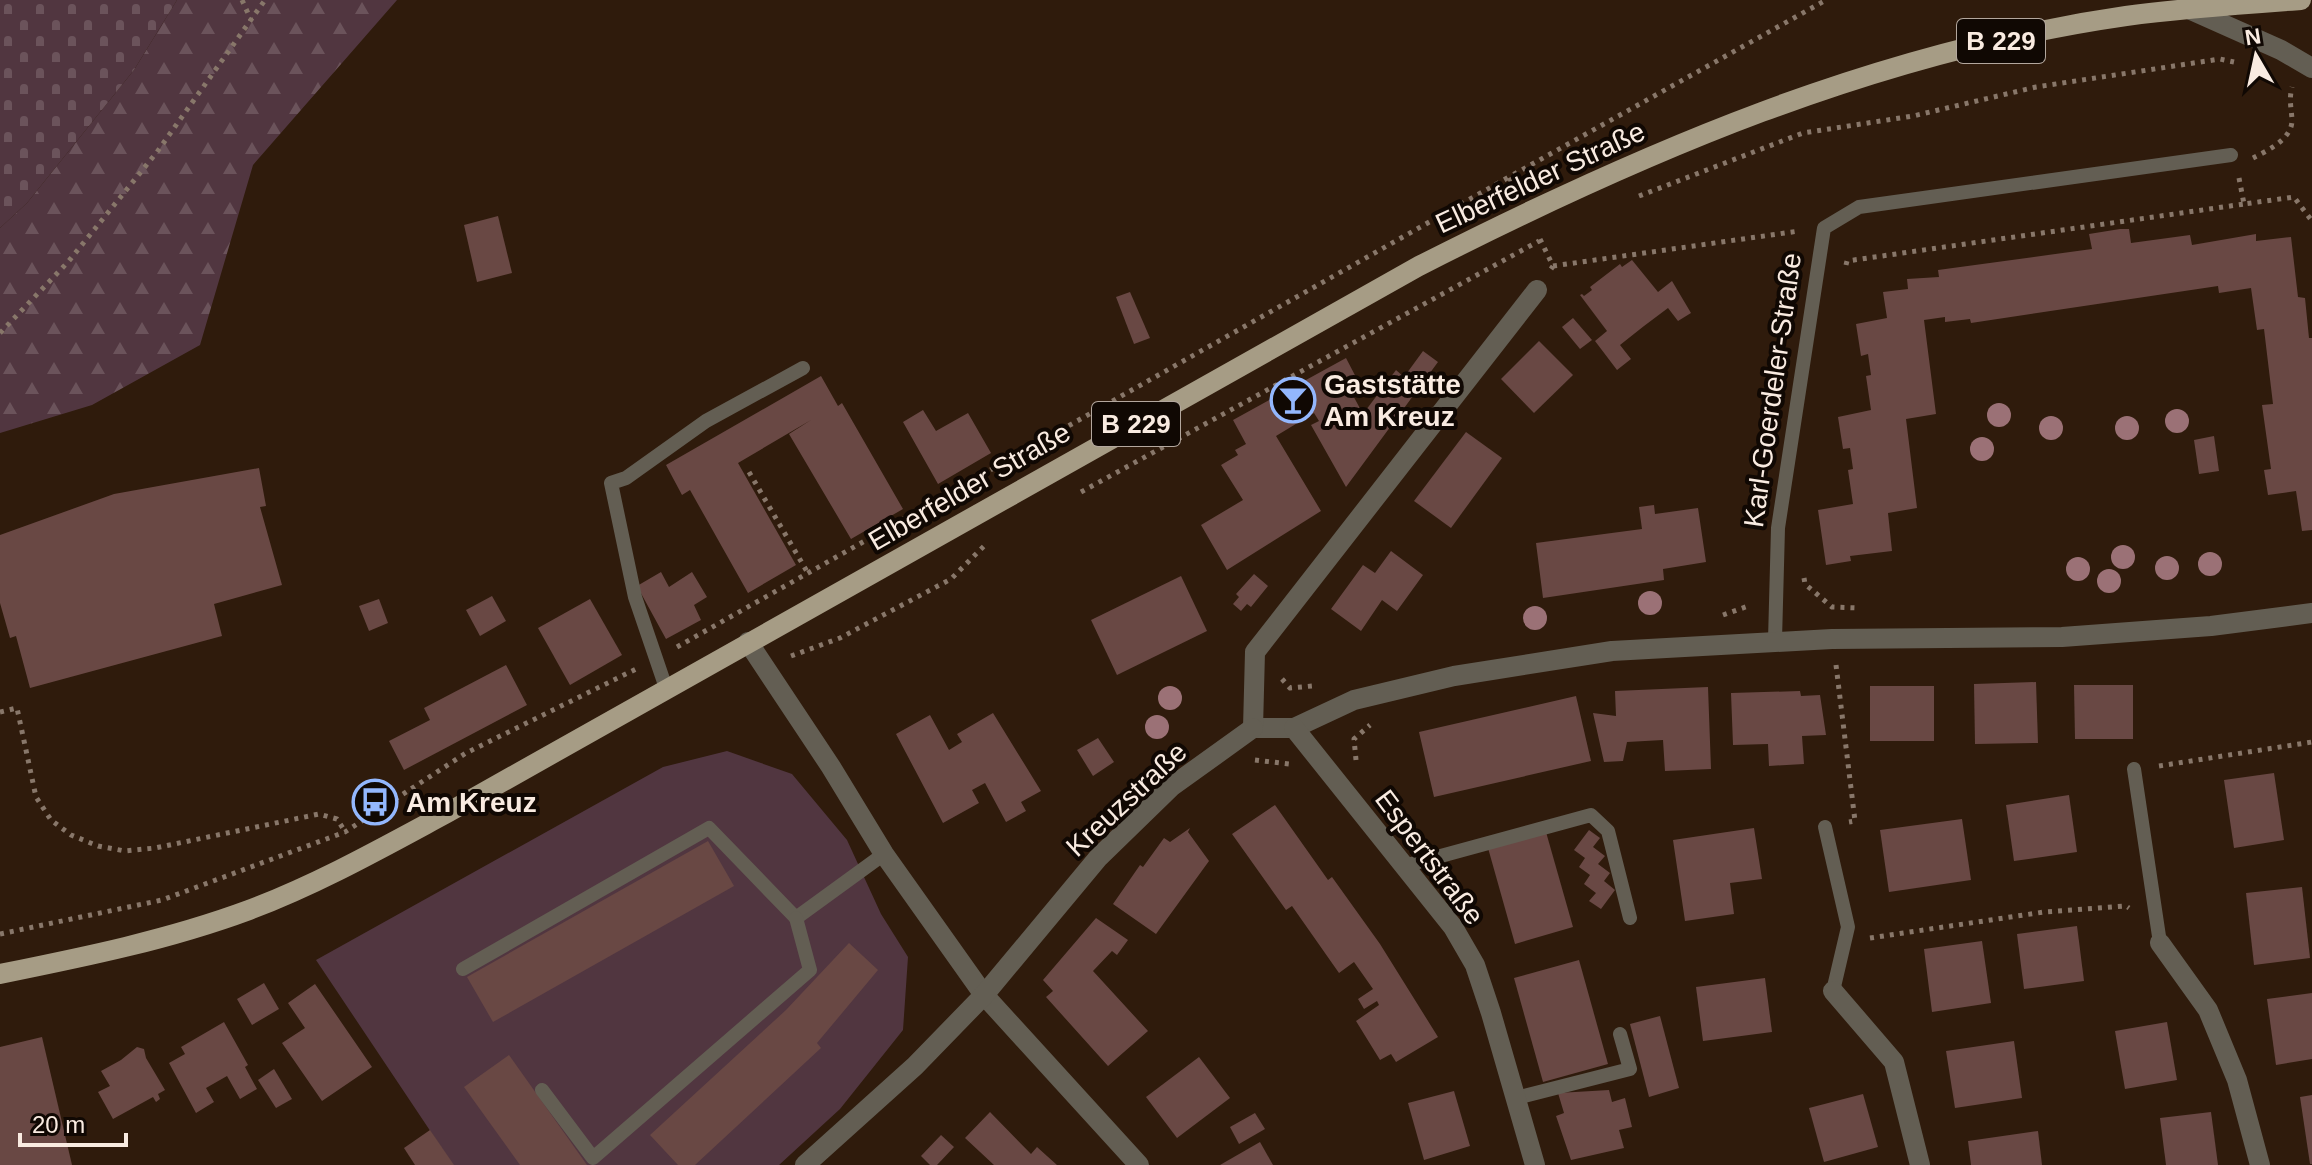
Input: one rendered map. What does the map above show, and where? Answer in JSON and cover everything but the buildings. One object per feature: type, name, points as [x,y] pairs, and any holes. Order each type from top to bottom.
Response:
[{"type":"main road","name":"Elberfelder Straße","points":[[0,974],[122,949],[193,929],[284,896],[363,859],[1392,281],[1527,211],[1693,136],[1860,78],[1949,52],[2126,16],[2301,0]]},
{"type":"street","points":[[2189,9],[2248,34],[2310,66]]},
{"type":"street","points":[[1537,290],[1255,652],[1253,728],[1294,728],[1354,700],[1454,676],[1612,651],[1775,640],[2062,637],[2211,626],[2312,613]]},
{"type":"street","points":[[748,642],[884,854],[984,995],[1139,1165]]},
{"type":"street","name":"Kreuzstraße","points":[[805,1165],[915,1066],[984,995],[1098,858],[1171,787],[1253,728]]},
{"type":"street","name":"Espertstraße","points":[[1294,728],[1453,927],[1475,965],[1535,1165]]},
{"type":"street","points":[[2160,943],[2208,1010],[2237,1080],[2260,1165]]},
{"type":"street","points":[[1833,991],[1894,1062],[1920,1165]]},
{"type":"lane","name":"Karl-Goerdeler-Straße","points":[[1775,640],[1778,528],[1824,228],[1859,207],[2231,155]]},
{"type":"lane","points":[[666,688],[635,597],[611,483],[626,478],[706,421],[803,368]]},
{"type":"lane","points":[[2134,769],[2160,943]]},
{"type":"lane","points":[[1404,866],[1591,815],[1608,831],[1630,918]]},
{"type":"lane","points":[[1825,827],[1848,927],[1833,991]]},
{"type":"lane","points":[[463,969],[709,828],[796,918],[810,970],[593,1158],[542,1090]]},
{"type":"lane","points":[[796,918],[884,854]]},
{"type":"lane","points":[[1516,1098],[1630,1069],[1620,1034]]},
{"type":"path","points":[[242,0],[251,20]]},
{"type":"path","points":[[0,333],[68,262],[157,152],[265,0]]},
{"type":"path","points":[[0,934],[162,900],[345,832],[466,753],[656,659],[1826,0]]},
{"type":"path","points":[[2244,204],[2239,180],[2246,161],[2270,150],[2290,130],[2289,98],[2294,82],[2310,66]]},
{"type":"path","points":[[2231,155],[2246,161]]},
{"type":"path","points":[[1509,177],[1553,266]]},
{"type":"path","points":[[1844,276],[1847,261],[2294,197],[2312,221]]},
{"type":"path","points":[[1537,290],[1553,266],[1824,228]]},
{"type":"path","points":[[749,472],[823,600]]},
{"type":"path","points":[[1802,573],[1805,584],[1832,607],[1873,608]]},
{"type":"path","points":[[1825,827],[1855,821],[1832,639]]},
{"type":"path","points":[[0,712],[17,708],[36,797],[51,820],[71,835],[98,846],[125,851],[155,848],[319,814],[337,819],[363,859]]},
{"type":"path","points":[[1357,770],[1354,739],[1377,719]]},
{"type":"path","points":[[2134,769],[2312,742]]},
{"type":"path","points":[[1253,759],[1290,764]]},
{"type":"path","points":[[1862,949],[1869,939],[1967,922],[2126,906],[2160,943]]},
{"type":"green space","points":[[0,0],[177,0],[134,70],[27,203],[0,228]]},
{"type":"green space","points":[[177,0],[397,0],[253,165],[200,345],[92,405],[0,433],[0,228],[27,203],[134,70]]},
{"type":"green space","points":[[727,751],[792,774],[847,840],[881,914],[908,957],[903,1030],[840,1109],[779,1165],[453,1165],[316,960],[663,767]]},
{"type":"place","name":"Gaststätte Am Kreuz","points":[[1293,400]]},
{"type":"place","name":"Am Kreuz","points":[[375,802]]}]
